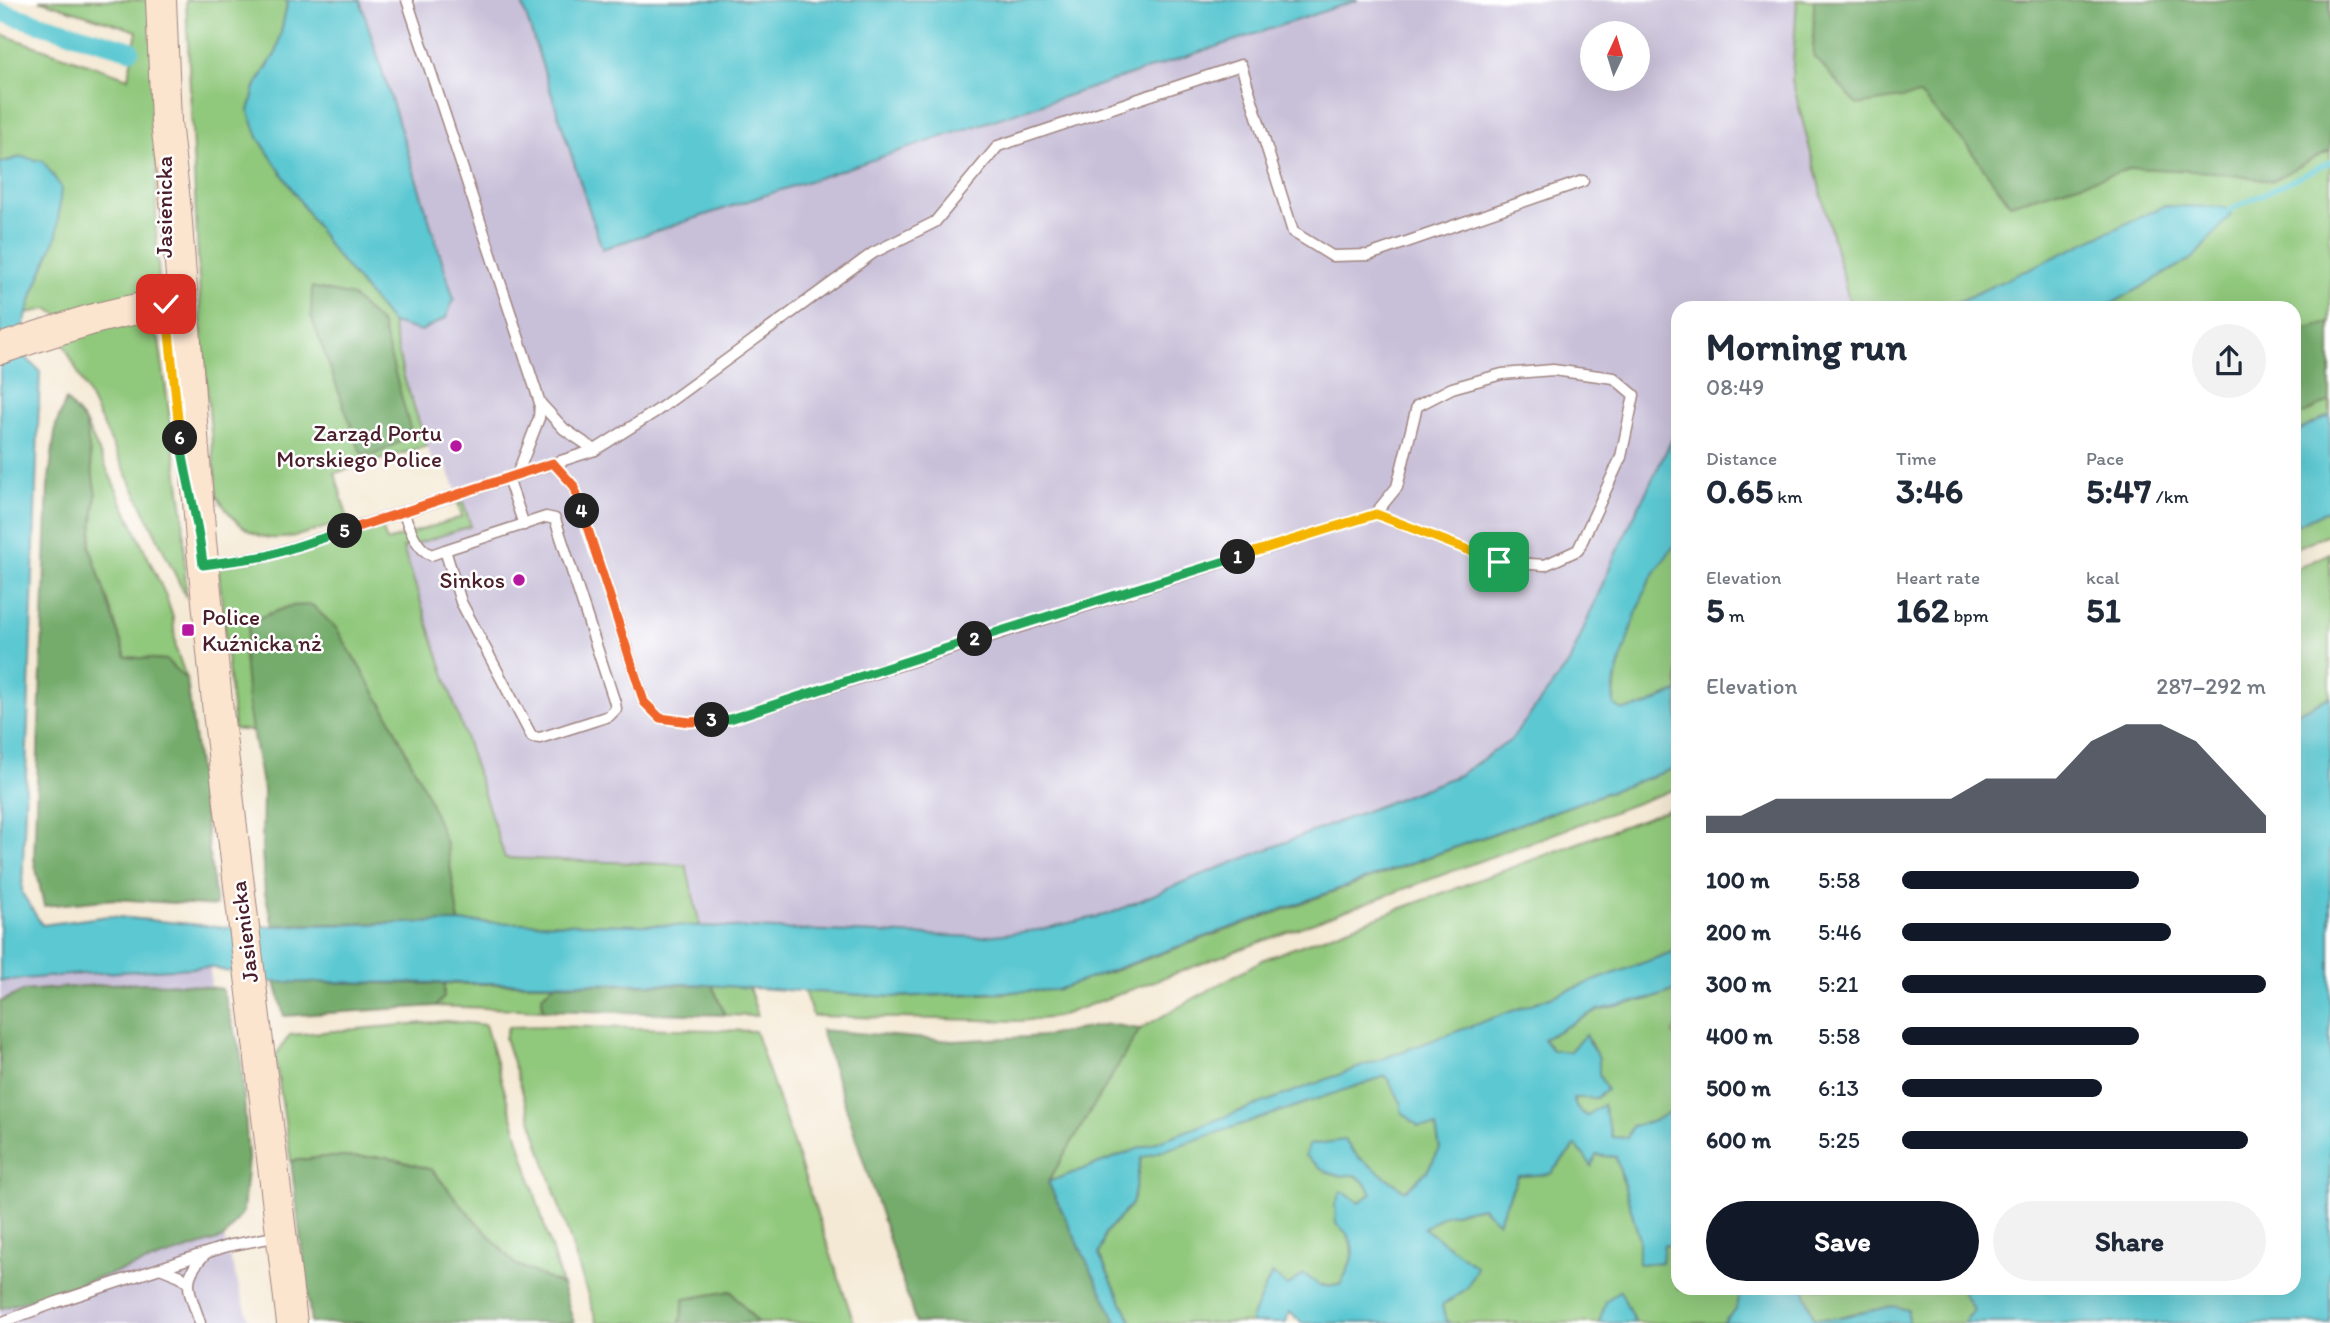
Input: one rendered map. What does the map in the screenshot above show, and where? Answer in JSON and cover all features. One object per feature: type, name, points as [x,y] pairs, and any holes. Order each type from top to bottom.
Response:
[{"type":"main road","name":"Jasienicka","points":[[161,0],[166,122],[162,240],[174,304],[198,503],[242,911],[292,1323]]},
{"type":"main road","name":"Jasienicka","points":[[174,304],[182,455],[202,553]]},
{"type":"main road","points":[[0,349],[116,312],[174,304]]},
{"type":"lane","points":[[407,0],[540,403],[540,418],[512,476],[524,525]]},
{"type":"lane","points":[[202,553],[267,556],[595,450],[658,410],[873,253],[935,222],[998,146],[1241,65],[1293,232],[1332,256],[1369,255],[1583,181]]},
{"type":"lane","points":[[553,463],[574,486],[644,702],[660,718],[690,722],[730,719],[1376,514],[1397,486],[1417,406],[1452,388],[1502,373],[1553,370],[1614,378],[1634,395],[1622,457],[1578,550],[1545,565],[1499,562],[1376,514]]},
{"type":"lane","points":[[540,403],[564,429],[595,450]]},
{"type":"lane","points":[[403,512],[416,542],[424,552],[431,555],[445,550],[524,525],[546,517],[552,518],[556,523],[616,709],[609,716],[540,738],[532,737],[461,602],[445,550]]},
{"type":"lane","points":[[0,1323],[207,1252],[281,1236]]},
{"type":"lane","points":[[200,1323],[188,1282],[189,1275],[207,1252]]},
{"type":"lane","points":[[160,1268],[188,1282]]},
{"type":"shaded area","points":[[360,0],[521,0],[602,249],[1358,0],[1797,0],[1792,80],[1849,301],[1671,301],[1671,344],[1668,345],[1671,359],[1671,441],[1615,555],[1569,663],[1511,740],[1459,775],[1188,880],[1109,914],[1038,930],[978,937],[700,926],[686,865],[505,858],[403,547],[471,526],[444,460],[433,464],[403,374],[392,323],[421,331],[454,299]]},
{"type":"shaded area","points":[[210,967],[224,1238],[250,1323],[0,1323],[0,981]]},
{"type":"green space","points":[[39,0],[150,0],[157,135],[156,230],[159,279],[143,294],[66,319],[48,309],[27,313],[34,291],[21,157],[0,163],[0,34],[128,78],[137,31]]},
{"type":"green space","points":[[186,0],[288,0],[277,51],[255,87],[249,112],[258,137],[332,250],[392,323],[403,374],[427,446],[335,473],[348,520],[291,537],[260,536],[246,529],[231,516],[217,496],[201,325]]},
{"type":"green space","points":[[1797,0],[2330,0],[2330,415],[2301,430],[2301,301],[2116,301],[2194,257],[1965,301],[1849,301],[1792,80]]},
{"type":"green space","points":[[1814,0],[2330,0],[2330,150],[2272,181],[2212,172],[2133,168],[2010,204],[1965,143],[1920,95],[1857,105],[1813,55]]},
{"type":"green space","points":[[312,287],[352,296],[382,325],[412,436],[374,455],[361,453],[311,316]]},
{"type":"green space","points":[[129,319],[145,325],[159,340],[183,511],[186,597],[61,338]]},
{"type":"green space","points":[[2330,323],[2330,401],[2301,416],[2301,330]]},
{"type":"green space","points":[[66,400],[85,422],[96,496],[90,547],[126,657],[166,660],[187,680],[216,906],[115,899],[44,906],[34,859],[48,486],[56,425]]},
{"type":"green space","points":[[85,422],[166,596],[173,618],[176,649],[187,680],[166,660],[126,657],[90,547],[96,496]]},
{"type":"green space","points":[[463,502],[471,526],[403,548],[505,858],[686,865],[700,926],[459,922],[447,846],[359,666],[336,628],[244,656],[252,731],[234,729],[218,563],[267,556],[379,520],[387,541],[462,517],[458,503]]},
{"type":"green space","points":[[2330,509],[2330,533],[2301,546],[2301,523]]},
{"type":"green space","points":[[1671,549],[1671,694],[1646,706],[1623,710],[1614,705],[1615,686],[1625,641],[1643,595]]},
{"type":"green space","points":[[2330,553],[2330,697],[2301,711],[2301,567]]},
{"type":"green space","points":[[312,605],[336,628],[386,711],[426,792],[447,846],[459,922],[273,925],[265,893],[262,852],[263,790],[249,713],[244,656],[250,621],[290,606]]},
{"type":"green space","points":[[1671,770],[1671,791],[1057,1017],[1020,1021],[813,1016],[804,991],[893,997],[1008,993],[1108,973]]},
{"type":"green space","points":[[1671,809],[1671,953],[1048,1182],[1140,1029],[1264,959]]},
{"type":"green space","points":[[275,982],[444,984],[444,997],[436,1006],[284,1016]]},
{"type":"green space","points":[[125,983],[183,984],[222,989],[241,1054],[248,1158],[243,1212],[224,1238],[0,1309],[0,1002],[23,991]]},
{"type":"green space","points":[[444,984],[555,984],[542,996],[543,1010],[436,1006],[444,997]]},
{"type":"green space","points":[[555,984],[712,985],[725,1015],[543,1010],[542,996]]},
{"type":"green space","points":[[712,985],[749,987],[758,1016],[725,1015]]},
{"type":"green space","points":[[1671,992],[1671,1111],[1652,1122],[1632,1126],[1628,1138],[1612,1137],[1603,1105],[1586,1117],[1576,1107],[1573,1097],[1596,1098],[1598,1058],[1586,1035],[1569,1052],[1552,1050],[1543,1039],[1597,1010]]},
{"type":"green space","points":[[447,1021],[485,1025],[562,1285],[515,1264],[432,1170],[386,1157],[323,1157],[291,1161],[275,1056],[290,1035]]},
{"type":"green space","points":[[1108,1024],[1140,1029],[1048,1182],[1117,1323],[916,1323],[821,1030],[953,1041],[1046,1036]]},
{"type":"green space","points":[[508,1027],[755,1031],[854,1323],[758,1323],[730,1291],[685,1299],[680,1323],[597,1323],[505,1038]]},
{"type":"green space","points":[[1387,1075],[1401,1102],[1436,1127],[1440,1149],[1427,1171],[1405,1191],[1358,1157],[1344,1141],[1331,1174],[1356,1176],[1372,1194],[1359,1202],[1347,1231],[1351,1259],[1340,1285],[1287,1286],[1273,1274],[1251,1323],[1132,1323],[1099,1255],[1105,1233],[1132,1204],[1141,1158]]},
{"type":"green space","points":[[1576,1145],[1591,1165],[1595,1155],[1616,1157],[1639,1237],[1639,1263],[1662,1262],[1664,1244],[1671,1246],[1671,1295],[1739,1295],[1736,1309],[1723,1323],[1635,1323],[1620,1291],[1603,1313],[1599,1323],[1446,1321],[1442,1306],[1467,1288],[1423,1229],[1444,1215],[1482,1207],[1498,1222],[1518,1176],[1550,1174]]},
{"type":"green space","points":[[323,1157],[386,1157],[432,1170],[515,1264],[562,1285],[574,1323],[311,1323],[291,1161]]},
{"type":"green space","points":[[731,1291],[758,1323],[680,1323],[684,1299]]},
{"type":"green space","points":[[1806,1295],[1964,1295],[1974,1311],[1963,1323],[1908,1323],[1908,1310],[1814,1319]]},
{"type":"water","points":[[288,0],[360,0],[454,299],[446,318],[421,331],[392,323],[332,250],[258,137],[249,112],[255,87],[277,51]]},
{"type":"water","points":[[521,0],[1358,0],[602,249]]},
{"type":"water","points":[[21,157],[43,161],[61,187],[57,235],[34,291],[23,327],[24,356],[40,371],[22,893],[42,925],[108,916],[221,927],[459,922],[700,926],[978,937],[1038,930],[1109,914],[1188,880],[1459,775],[1511,740],[1569,663],[1615,555],[1671,441],[1671,550],[1649,581],[1613,687],[1614,705],[1623,710],[1646,706],[1671,694],[1671,770],[1057,990],[893,997],[692,984],[270,982],[210,967],[0,981],[0,163]]},
{"type":"water","points":[[2164,206],[2224,207],[2231,215],[2194,257],[2116,301],[1960,301]]},
{"type":"water","points":[[2330,415],[2330,509],[2301,523],[2301,430]]},
{"type":"water","points":[[2330,697],[2330,1323],[1963,1323],[1974,1311],[1964,1295],[2301,1295],[2301,711]]},
{"type":"water","points":[[1671,953],[1671,992],[1597,1010],[1543,1039],[1552,1050],[1569,1052],[1586,1034],[1599,1058],[1599,1075],[1607,1090],[1596,1098],[1573,1098],[1576,1107],[1586,1116],[1603,1105],[1612,1137],[1627,1138],[1632,1126],[1652,1122],[1671,1111],[1671,1246],[1664,1244],[1662,1262],[1639,1264],[1639,1237],[1616,1157],[1596,1155],[1592,1166],[1576,1145],[1550,1174],[1518,1176],[1498,1222],[1482,1207],[1444,1215],[1424,1228],[1477,1267],[1467,1288],[1442,1306],[1446,1321],[1451,1323],[1302,1323],[1289,1312],[1286,1323],[1251,1323],[1272,1273],[1287,1286],[1304,1274],[1320,1286],[1340,1285],[1349,1268],[1352,1245],[1344,1231],[1336,1224],[1335,1206],[1341,1191],[1359,1202],[1372,1194],[1356,1175],[1329,1173],[1305,1156],[1309,1145],[1344,1140],[1358,1157],[1405,1191],[1427,1171],[1440,1149],[1436,1127],[1418,1126],[1401,1111],[1401,1102],[1386,1076],[1141,1158],[1132,1204],[1105,1233],[1099,1255],[1132,1323],[1117,1323],[1048,1182]]},
{"type":"water","points":[[1620,1290],[1635,1323],[1599,1323],[1606,1301]]},
{"type":"water","points":[[1739,1295],[1806,1295],[1814,1319],[1836,1318],[1893,1306],[1908,1310],[1908,1323],[1723,1323],[1736,1309]]},
{"type":"waterway","points":[[0,12],[130,50]]},
{"type":"waterway","points":[[2228,211],[2330,162]]},
{"type":"place","name":"Zarząd Portu Morskiego Police","points":[[456,446]]},
{"type":"place","name":"Sinkos","points":[[519,580]]},
{"type":"place","name":"Police Kuźnicka nż","points":[[188,630]]},
{"type":"route","points":[[166,304],[182,455],[201,541],[203,565],[267,556],[553,463],[574,486],[644,702],[660,718],[690,722],[730,719],[1376,514],[1499,562]]}]
